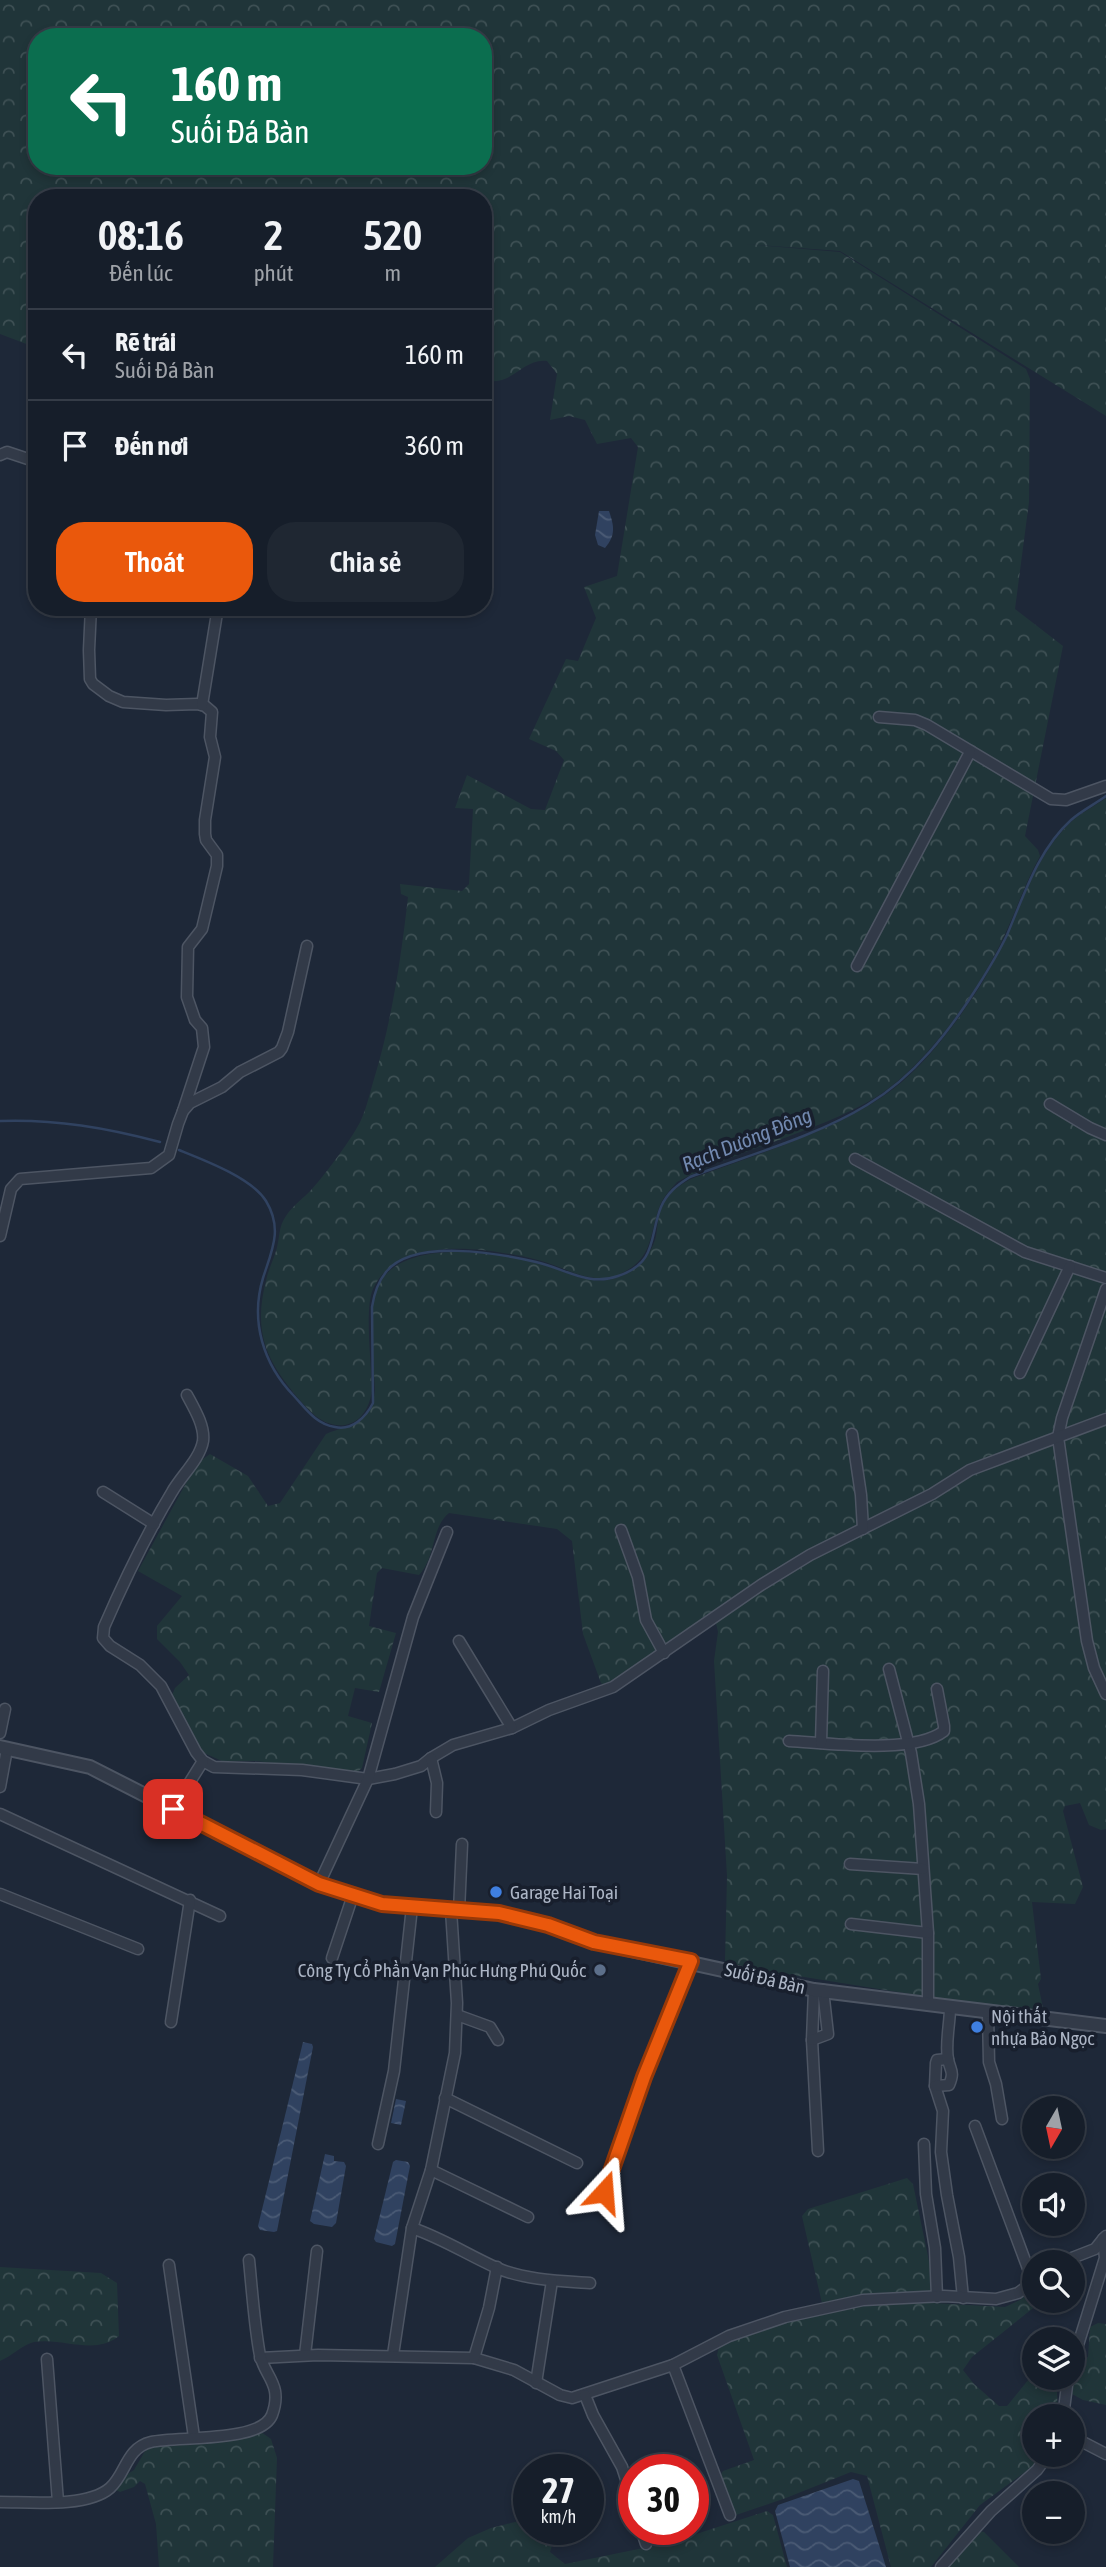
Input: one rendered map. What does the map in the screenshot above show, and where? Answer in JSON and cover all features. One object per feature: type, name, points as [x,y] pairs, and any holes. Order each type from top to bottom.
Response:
[{"type":"street","points":[[0,455],[7,452],[28,459]]},
{"type":"street","points":[[0,1236],[11,1189],[20,1179],[151,1168],[169,1155],[204,1046],[202,1028],[195,1020],[187,997],[188,947],[202,929],[217,866],[217,855],[205,834],[215,757],[211,737],[212,712],[202,705],[123,702],[93,684],[90,669],[91,616]]},
{"type":"street","points":[[202,705],[217,616]]},
{"type":"street","points":[[879,717],[915,720],[927,725],[1051,799],[1066,800],[1106,786]]},
{"type":"street","points":[[857,966],[970,752]]},
{"type":"street","points":[[183,1111],[190,1102],[222,1087],[240,1072],[279,1052],[288,1032],[307,946]]},
{"type":"street","points":[[1050,1104],[1106,1135]]},
{"type":"street","points":[[855,1159],[1025,1252],[1106,1278]]},
{"type":"street","points":[[1020,1373],[1070,1266]]},
{"type":"street","points":[[1106,1289],[1058,1437],[1087,1640],[1094,1668],[1106,1694]]},
{"type":"street","points":[[187,1395],[203,1439],[201,1447],[131,1566],[104,1627],[103,1638],[110,1646],[140,1665],[161,1686],[203,1761],[222,1769],[302,1770],[368,1779],[421,1766],[453,1745],[512,1728],[549,1710],[613,1687],[810,1555],[932,1494],[970,1470],[1106,1419]]},
{"type":"street","points":[[852,1434],[863,1529]]},
{"type":"street","points":[[103,1492],[154,1524]]},
{"type":"street","points":[[621,1531],[638,1577],[646,1620],[664,1653]]},
{"type":"street","points":[[319,1884],[368,1779],[413,1617],[447,1532]]},
{"type":"street","points":[[459,1641],[512,1728]]},
{"type":"street","points":[[889,1669],[908,1743],[919,1804],[928,1933],[928,2005]]},
{"type":"street","points":[[821,1743],[823,1671]]},
{"type":"street","points":[[789,1741],[884,1746],[937,1736],[944,1731],[944,1726],[937,1689]]},
{"type":"street","points":[[0,1733],[5,1709]]},
{"type":"street","points":[[0,1787],[4,1748]]},
{"type":"street","name":"Suối Đá Bàn","points":[[4,1748],[90,1766],[319,1884],[382,1904],[499,1913],[548,1925],[594,1942],[818,1990],[1106,2026]]},
{"type":"street","points":[[431,1758],[437,1783],[436,1812]]},
{"type":"street","points":[[173,1809],[203,1761]]},
{"type":"street","points":[[0,1814],[220,1916]]},
{"type":"street","points":[[393,2355],[412,2228],[430,2170],[456,2053],[455,1911],[462,1844]]},
{"type":"street","points":[[850,1864],[923,1870]]},
{"type":"street","points":[[0,1894],[138,1949]]},
{"type":"street","points":[[332,1958],[354,1895]]},
{"type":"street","points":[[171,2022],[190,1900]]},
{"type":"street","points":[[378,2144],[394,2071],[412,1907]]},
{"type":"street","points":[[851,1924],[928,1933]]},
{"type":"street","points":[[604,2192],[644,2077],[691,1961]]},
{"type":"street","points":[[812,2040],[828,2034],[818,1990]]},
{"type":"street","points":[[818,1990],[812,2040],[818,2151]]},
{"type":"street","points":[[935,2086],[949,2085],[951,2082],[953,2069],[948,2059],[950,2008]]},
{"type":"street","points":[[988,2013],[989,2062],[1002,2119]]},
{"type":"street","points":[[457,2015],[490,2027],[498,2040]]},
{"type":"street","points":[[948,2059],[937,2060],[935,2086],[943,2111],[941,2152],[959,2257],[963,2298]]},
{"type":"street","points":[[445,2098],[576,2163]]},
{"type":"street","points":[[975,2126],[1022,2252]]},
{"type":"street","points":[[925,2144],[926,2194],[935,2248],[937,2297]]},
{"type":"street","points":[[430,2170],[528,2217]]},
{"type":"street","points":[[412,2228],[437,2236],[496,2267],[552,2281],[590,2283]]},
{"type":"street","points":[[1085,2253],[1095,2249],[1105,2238]]},
{"type":"street","points":[[1084,2327],[1105,2258],[1105,2238]]},
{"type":"street","points":[[305,2355],[317,2250]]},
{"type":"street","points":[[0,2502],[75,2501],[107,2491],[115,2483],[131,2454],[147,2443],[239,2434],[256,2430],[269,2420],[275,2384],[260,2358],[249,2260]]},
{"type":"street","points":[[169,2265],[194,2437]]},
{"type":"street","points":[[474,2358],[489,2308],[496,2267]]},
{"type":"street","points":[[536,2383],[552,2281]]},
{"type":"street","points":[[260,2358],[393,2355],[474,2358],[514,2370],[560,2395],[572,2398],[673,2365],[729,2336],[785,2317],[863,2300],[937,2297],[978,2300],[1008,2297],[1022,2290]]},
{"type":"street","points":[[47,2359],[58,2501]]},
{"type":"street","points":[[673,2365],[730,2515]]},
{"type":"street","points":[[585,2395],[618,2460]]},
{"type":"street","points":[[1085,2443],[1106,2454]]},
{"type":"street","points":[[941,2567],[991,2511],[1039,2467]]},
{"type":"green space","points":[[0,0],[1106,0],[1106,416],[840,251],[744,244],[840,252],[1026,369],[1030,379],[1029,502],[1015,609],[1063,646],[1025,836],[1040,856],[994,956],[946,1030],[906,1073],[864,1104],[677,1182],[660,1204],[644,1254],[631,1268],[620,1274],[589,1277],[538,1260],[471,1249],[424,1252],[403,1259],[385,1271],[370,1298],[372,1391],[369,1404],[356,1421],[348,1424],[328,1423],[318,1418],[274,1366],[263,1336],[262,1301],[283,1220],[338,1156],[365,1110],[386,1034],[399,966],[408,897],[401,894],[400,884],[462,891],[469,884],[473,809],[455,808],[467,775],[531,809],[545,810],[564,760],[556,751],[529,739],[566,659],[578,661],[596,618],[584,587],[617,576],[638,447],[631,438],[597,444],[585,420],[569,416],[550,420],[557,374],[547,361],[538,361],[509,377],[492,381],[492,189],[28,189],[28,345],[0,334]]},
{"type":"green space","points":[[1106,798],[1106,1829],[1101,1830],[1089,1825],[1080,1803],[1065,1806],[1063,1811],[1083,1887],[1075,1904],[1032,1902],[1041,1979],[1038,1984],[1043,2008],[1035,2014],[741,1967],[725,1961],[727,1876],[714,1661],[718,1632],[714,1614],[606,1686],[601,1683],[583,1634],[572,1541],[557,1529],[449,1513],[439,1526],[428,1560],[419,1575],[382,1568],[377,1573],[369,1626],[396,1633],[379,1692],[355,1688],[348,1716],[372,1723],[362,1768],[356,1773],[256,1761],[222,1761],[204,1753],[191,1735],[172,1695],[175,1688],[189,1675],[157,1639],[157,1626],[182,1596],[138,1571],[197,1463],[210,1454],[248,1476],[268,1506],[280,1503],[326,1434],[358,1422],[369,1411],[375,1391],[372,1329],[375,1295],[384,1276],[400,1263],[445,1252],[470,1252],[518,1259],[588,1279],[608,1280],[619,1277],[637,1267],[650,1252],[663,1204],[682,1185],[691,1179],[829,1126],[880,1099],[924,1061],[971,1001],[991,968],[1031,879],[1056,839],[1071,822]]},
{"type":"green space","points":[[907,2178],[913,2184],[930,2266],[933,2303],[1005,2307],[1022,2298],[1022,2313],[1027,2313],[972,2357],[963,2370],[974,2384],[999,2406],[1007,2406],[1022,2388],[1022,2390],[1057,2391],[1058,2404],[1022,2404],[1022,2467],[1032,2467],[980,2505],[931,2567],[891,2567],[867,2476],[851,2472],[736,2515],[731,2508],[721,2474],[754,2460],[717,2355],[719,2347],[776,2323],[824,2312],[802,2216],[808,2209]]},
{"type":"green space","points":[[0,2267],[101,2273],[117,2283],[119,2336],[99,2345],[34,2342],[0,2361]]},
{"type":"green space","points":[[1098,2323],[1106,2324],[1106,2405],[1083,2400],[1072,2394],[1073,2390],[1085,2390],[1085,2358],[1088,2357],[1090,2327]]},
{"type":"green space","points":[[261,2432],[271,2439],[277,2458],[273,2567],[159,2567],[156,2524],[145,2484],[140,2481],[134,2487],[120,2492],[116,2490],[118,2480],[134,2470],[148,2446],[240,2437]]},
{"type":"green space","points":[[767,2511],[773,2515],[787,2567],[435,2567],[468,2538],[513,2522],[513,2545],[552,2545],[550,2552],[565,2564],[658,2545],[709,2545],[709,2530]]},
{"type":"green space","points":[[977,2531],[984,2532],[1019,2567],[946,2567]]},
{"type":"water","points":[[599,511],[609,511],[613,526],[611,539],[605,548],[598,545],[595,535]]},
{"type":"water","points":[[303,2042],[312,2044],[313,2047],[277,2231],[260,2230],[258,2226]]},
{"type":"water","points":[[396,2099],[406,2101],[401,2125],[391,2123]]},
{"type":"water","points":[[325,2154],[334,2156],[334,2161],[344,2162],[346,2166],[336,2223],[332,2227],[310,2221]]},
{"type":"water","points":[[393,2162],[408,2162],[410,2166],[395,2244],[392,2246],[374,2239]]},
{"type":"water","points":[[853,2479],[859,2481],[886,2567],[790,2567],[775,2511],[778,2505]]},
{"type":"waterway","name":"Rạch Dương Đông","points":[[179,1150],[239,1177],[266,1201],[275,1230],[259,1294],[259,1326],[267,1356],[283,1384],[307,1411],[328,1425],[341,1428],[353,1425],[373,1403],[372,1307],[375,1293],[383,1276],[399,1261],[415,1255],[457,1251],[520,1258],[586,1278],[607,1279],[631,1270],[646,1256],[663,1202],[681,1183],[690,1177],[804,1136],[847,1116],[884,1094],[915,1067],[955,1020],[986,974],[1049,845],[1071,820],[1106,796]]},
{"type":"waterway","name":"Rạch Dương Đông","points":[[0,1121],[41,1121],[81,1126],[160,1142]]},
{"type":"place","name":"Garage Hai Toại","points":[[496,1892]]},
{"type":"place","name":"Công Ty Cổ Phần Vạn Phúc Hưng Phú Quốc","points":[[600,1970]]},
{"type":"place","name":"Nội thất nhựa Bảo Ngọc","points":[[977,2027]]},
{"type":"route","points":[[173,1809],[319,1884],[382,1904],[499,1913],[548,1925],[594,1942],[691,1961],[644,2077],[604,2192]]}]
